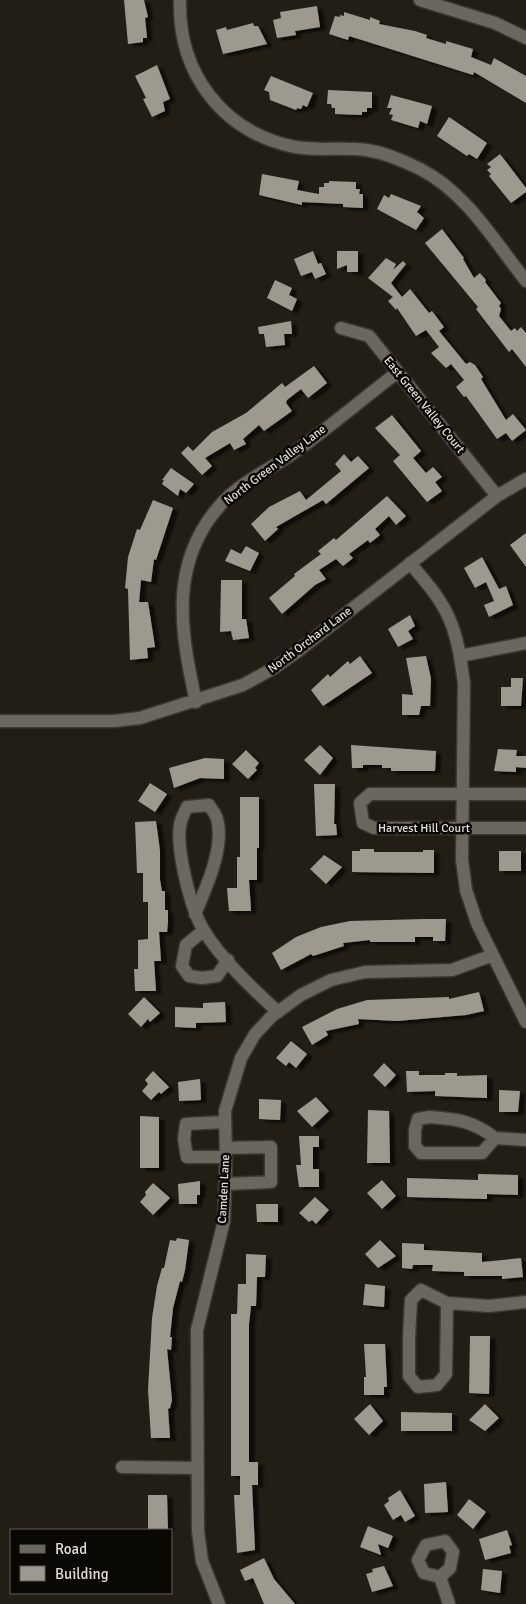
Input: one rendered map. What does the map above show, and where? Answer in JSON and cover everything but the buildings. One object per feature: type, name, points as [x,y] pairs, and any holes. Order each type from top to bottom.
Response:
[{"type":"street","points":[[180,0],[179,23],[189,63],[202,86],[224,111],[257,134],[274,142],[297,147],[367,150],[422,170],[463,201],[526,281]]},
{"type":"street","points":[[420,0],[495,23],[526,38]]},
{"type":"street","name":"East Green Valley Court","points":[[341,328],[369,336],[497,496]]},
{"type":"street","name":"North Green Valley Lane","points":[[196,702],[186,641],[182,592],[194,544],[205,525],[225,500],[291,455],[398,372]]},
{"type":"street","name":"North Orchard Lane","points":[[0,721],[114,722],[140,718],[196,702],[243,685],[274,668],[497,496],[526,479]]},
{"type":"street","points":[[410,563],[436,595],[450,618],[460,656],[464,683],[462,860],[466,890],[477,923],[525,1016]]},
{"type":"street","points":[[460,656],[526,643]]},
{"type":"street","name":"Harvest Hill Court","points":[[526,794],[370,794],[360,802],[363,823],[374,828],[526,828]]},
{"type":"street","points":[[195,914],[212,874],[218,844],[218,818],[209,805],[187,807],[180,823],[182,868],[195,914],[203,930],[246,982],[278,1012]]},
{"type":"street","points":[[203,930],[186,945],[182,966],[189,976],[202,978],[217,976],[228,960]]},
{"type":"street","name":"Camden Lane","points":[[219,1604],[202,1561],[198,1531],[197,1330],[224,1221],[225,1122],[230,1090],[241,1058],[255,1034],[278,1012],[302,995],[330,980],[347,975],[452,970],[493,955]]},
{"type":"street","points":[[495,1138],[482,1153],[421,1153],[415,1146],[415,1125],[418,1119],[430,1117],[455,1118],[479,1126],[495,1138],[526,1140]]},
{"type":"street","points":[[225,1122],[186,1124],[184,1139],[187,1157],[271,1147],[271,1182],[225,1184]]},
{"type":"street","points":[[446,1303],[448,1347],[446,1374],[438,1385],[418,1387],[409,1376],[412,1300],[421,1290],[446,1303],[489,1306],[526,1302]]},
{"type":"street","points":[[122,1467],[198,1468]]},
{"type":"street","points":[[440,1577],[449,1604]]}]
